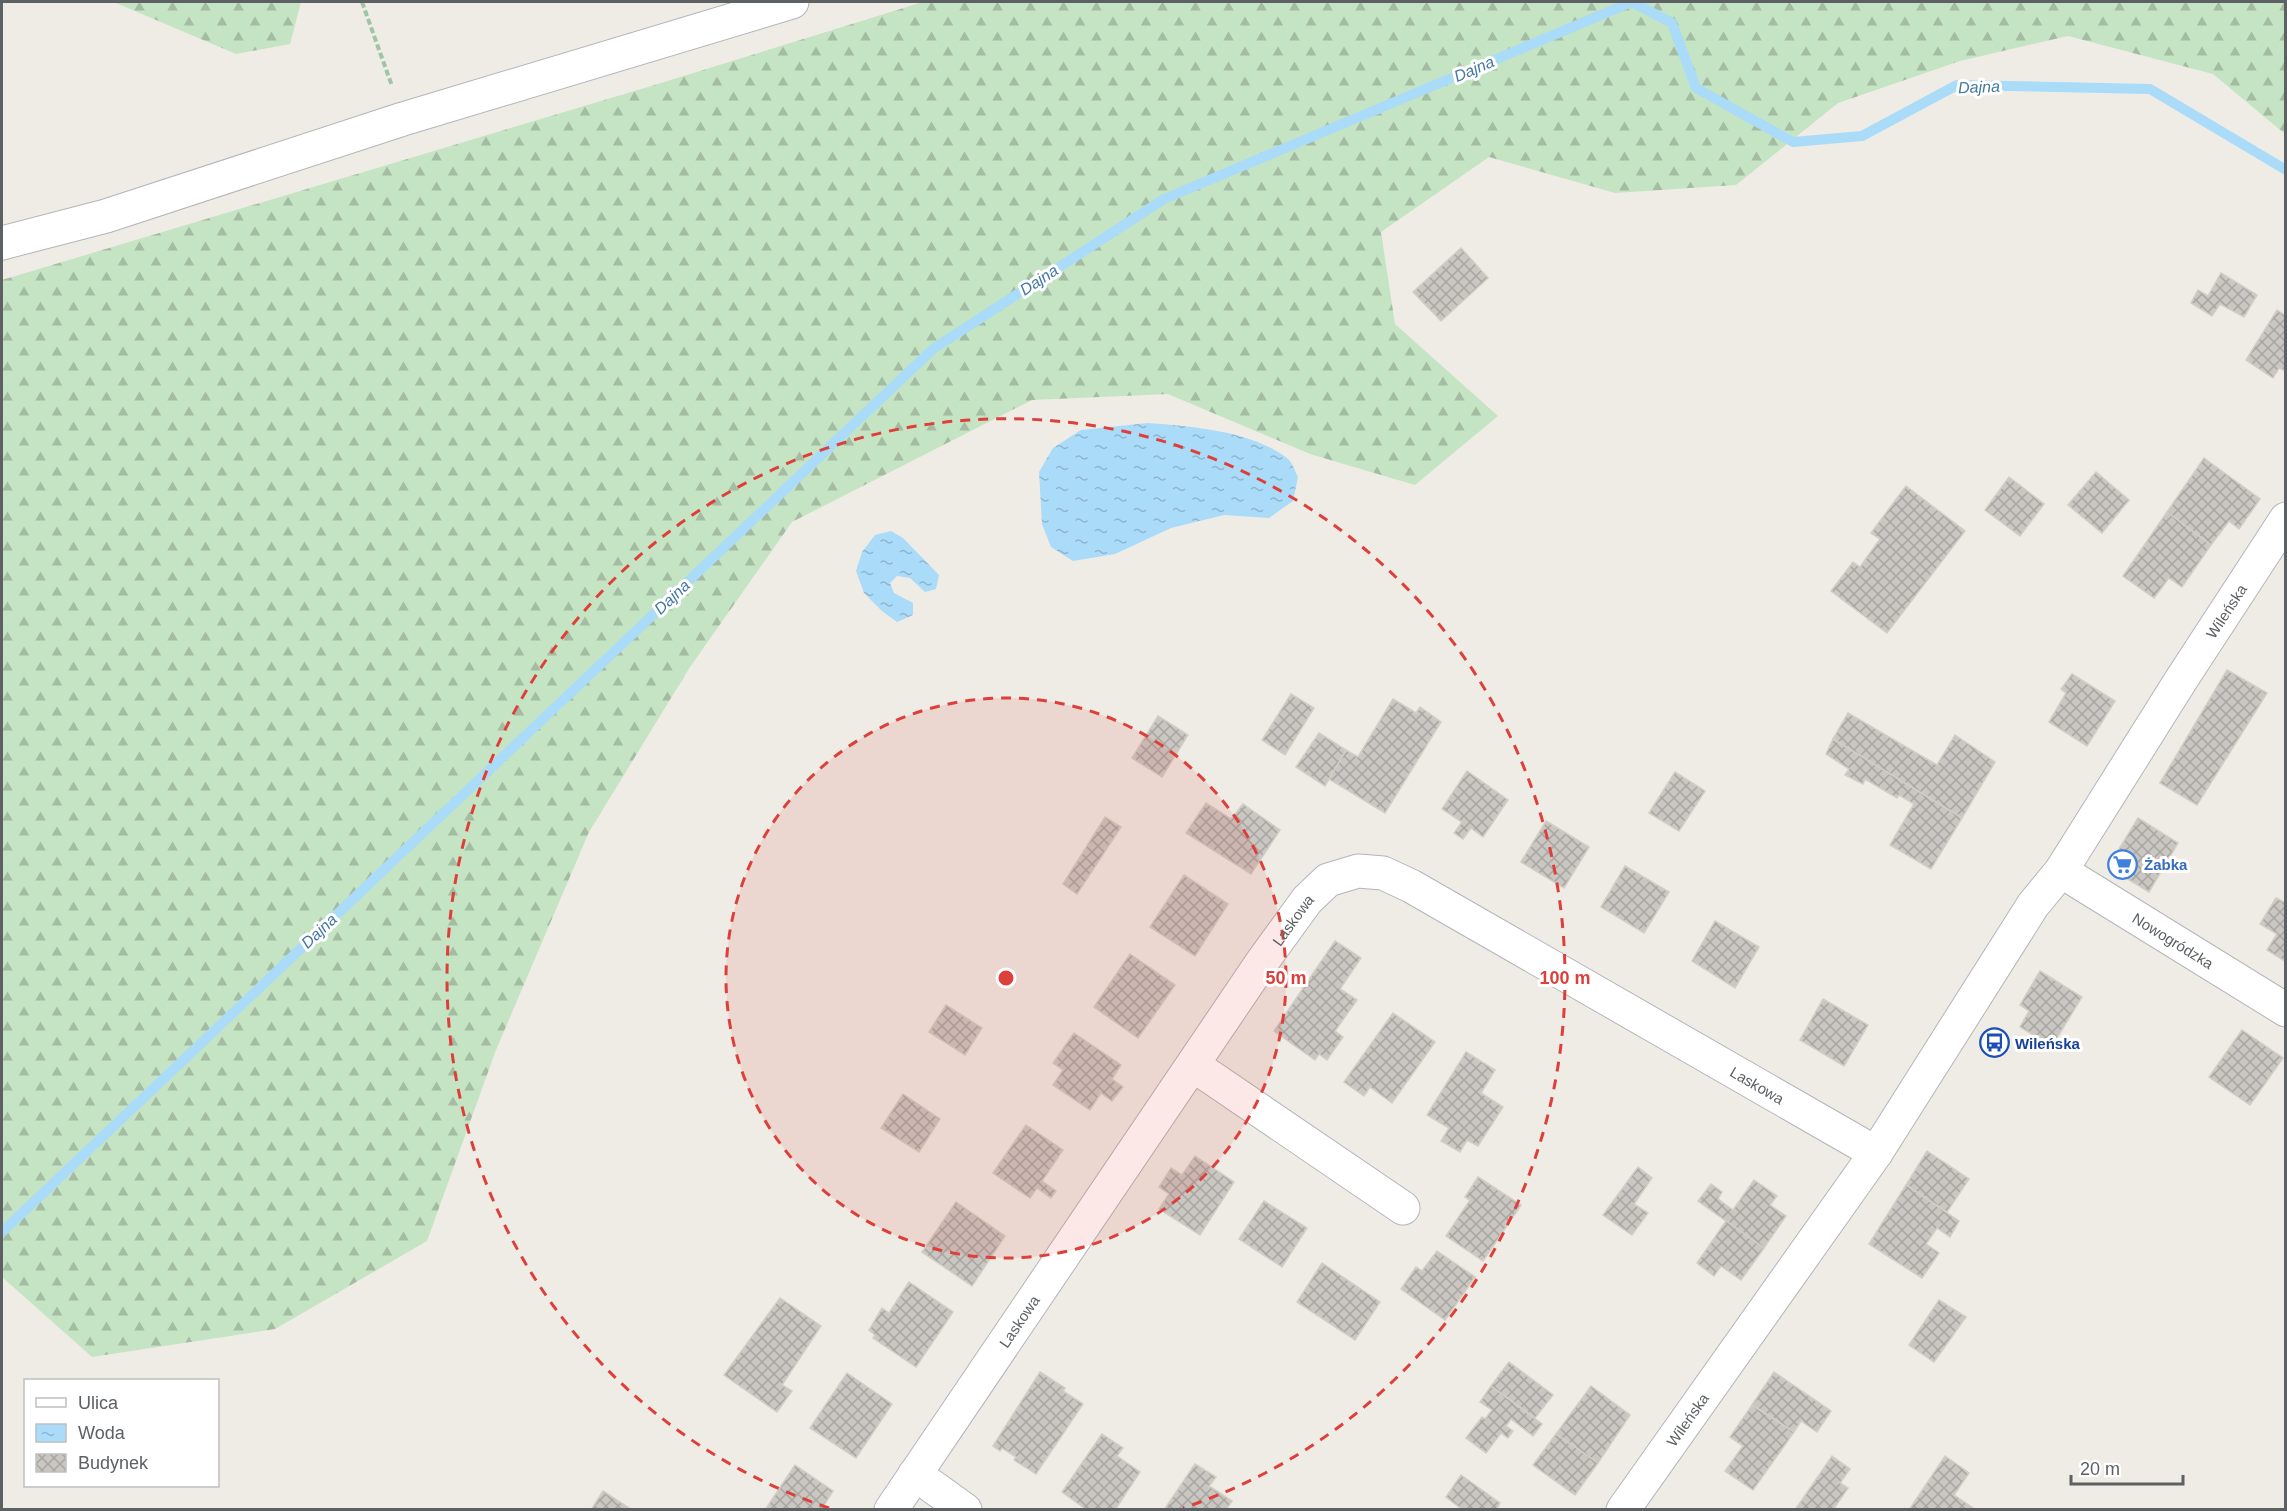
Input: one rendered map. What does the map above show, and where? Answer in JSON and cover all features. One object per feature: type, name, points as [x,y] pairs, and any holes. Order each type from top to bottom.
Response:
[{"type":"street","points":[[2,243],[106,216],[404,119],[792,2]]},
{"type":"street","name":"Wileńska","points":[[1623,1509],[1876,1153],[2033,905],[2061,871],[2286,519]]},
{"type":"street","name":"Nowogródzka","points":[[2061,871],[2286,1010]]},
{"type":"street","name":"Laskowa","points":[[891,1509],[1262,962],[1307,900],[1328,880],[1358,872],[1383,873],[1411,886],[1876,1153]]},
{"type":"street","points":[[1193,1065],[1403,1208]]},
{"type":"street","points":[[915,1474],[964,1509]]},
{"type":"path","points":[[362,2],[404,119]]},
{"type":"green space","points":[[117,2],[301,2],[290,44],[236,54]]},
{"type":"green space","points":[[923,2],[2285,2],[2285,134],[2213,74],[2068,36],[1960,61],[1838,103],[1736,185],[1615,193],[1489,157],[1381,232],[1395,324],[1498,416],[1415,485],[1310,454],[1168,394],[1032,400],[792,522],[690,667],[589,832],[496,1050],[427,1241],[275,1329],[92,1357],[2,1277],[2,280],[648,87]]},
{"type":"water","points":[[1148,423],[1220,432],[1239,436],[1273,449],[1289,460],[1298,477],[1293,501],[1269,518],[1224,515],[1171,528],[1115,554],[1073,561],[1051,547],[1042,524],[1039,472],[1053,448],[1081,430]]},
{"type":"water","points":[[891,531],[903,538],[939,575],[936,589],[925,592],[910,578],[897,576],[890,583],[894,593],[913,603],[913,615],[897,622],[864,593],[856,571],[862,552],[875,535]]},
{"type":"building","points":[[1461,248],[1488,278],[1441,321],[1413,292]]},
{"type":"building","points":[[2221,273],[2257,295],[2244,317],[2220,304],[2212,316],[2191,303],[2198,290],[2208,296]]},
{"type":"building","points":[[2277,310],[2286,316],[2286,371],[2279,368],[2273,378],[2246,360]]},
{"type":"building","points":[[2204,458],[2260,499],[2239,529],[2229,521],[2211,545],[2167,512]]},
{"type":"building","points":[[2096,472],[2129,500],[2102,533],[2068,505]]},
{"type":"building","points":[[2009,477],[2044,504],[2020,536],[1985,510]]},
{"type":"building","points":[[1906,486],[1965,531],[1887,633],[1831,591],[1853,562],[1860,567],[1880,539],[1871,533]]},
{"type":"building","points":[[2167,512],[2211,545],[2182,587],[2169,578],[2154,598],[2123,576]]},
{"type":"building","points":[[2227,670],[2267,693],[2197,805],[2160,783]]},
{"type":"building","points":[[2072,674],[2115,701],[2087,746],[2049,722],[2066,693],[2061,689]]},
{"type":"building","points":[[1291,694],[1314,708],[1285,755],[1262,740]]},
{"type":"building","points":[[1393,699],[1416,713],[1420,707],[1441,722],[1385,813],[1329,779],[1346,750],[1358,757]]},
{"type":"building","points":[[1848,713],[1937,765],[1955,735],[1995,762],[1962,818],[1833,739]]},
{"type":"building","points":[[1158,716],[1188,735],[1162,777],[1132,758]]},
{"type":"building","points":[[1319,733],[1346,750],[1325,786],[1296,767]]},
{"type":"building","points":[[1833,739],[1962,818],[1931,869],[1890,845],[1914,804],[1899,795],[1897,798],[1865,779],[1863,784],[1845,775],[1849,769],[1826,754]]},
{"type":"building","points":[[1467,771],[1508,800],[1483,837],[1471,828],[1463,839],[1454,833],[1462,822],[1442,809]]},
{"type":"building","points":[[1675,772],[1705,791],[1679,831],[1649,813]]},
{"type":"building","points":[[1206,803],[1231,819],[1243,804],[1280,830],[1251,874],[1186,833]]},
{"type":"building","points":[[1105,817],[1121,827],[1077,894],[1063,884]]},
{"type":"building","points":[[2138,818],[2178,843],[2149,892],[2108,867]]},
{"type":"building","points":[[1546,821],[1589,847],[1564,888],[1521,862]]},
{"type":"building","points":[[1625,866],[1669,892],[1644,933],[1601,907]]},
{"type":"building","points":[[1184,875],[1228,904],[1195,956],[1150,927]]},
{"type":"building","points":[[2276,898],[2286,903],[2286,962],[2267,950],[2277,934],[2260,924]]},
{"type":"building","points":[[1715,921],[1759,947],[1735,988],[1692,961]]},
{"type":"building","points":[[1335,941],[1361,958],[1340,989],[1357,1000],[1335,1031],[1343,1037],[1327,1060],[1319,1054],[1315,1060],[1274,1031]]},
{"type":"building","points":[[1130,954],[1175,985],[1138,1038],[1094,1007]]},
{"type":"building","points":[[2040,971],[2082,997],[2052,1046],[2020,1027],[2029,1011],[2020,1005]]},
{"type":"building","points":[[1823,999],[1868,1025],[1844,1066],[1800,1040]]},
{"type":"building","points":[[946,1005],[982,1028],[965,1055],[929,1032]]},
{"type":"building","points":[[1393,1013],[1435,1042],[1392,1103],[1370,1087],[1364,1096],[1344,1082]]},
{"type":"building","points":[[2242,1030],[2283,1058],[2250,1105],[2209,1077]]},
{"type":"building","points":[[1074,1033],[1121,1065],[1112,1079],[1123,1087],[1112,1101],[1101,1093],[1090,1110],[1053,1085],[1063,1070],[1053,1063]]},
{"type":"building","points":[[1466,1052],[1495,1070],[1481,1093],[1503,1107],[1478,1146],[1467,1140],[1460,1152],[1441,1141],[1449,1128],[1427,1115]]},
{"type":"building","points":[[903,1094],[940,1119],[919,1152],[881,1128]]},
{"type":"building","points":[[1026,1125],[1063,1150],[1042,1181],[1056,1191],[1051,1198],[1037,1188],[1030,1198],[993,1173]]},
{"type":"building","points":[[1927,1151],[1969,1179],[1947,1212],[1906,1185]]},
{"type":"building","points":[[1195,1156],[1234,1182],[1200,1235],[1159,1209],[1169,1194],[1159,1187],[1171,1168],[1182,1175]]},
{"type":"building","points":[[1638,1167],[1652,1178],[1634,1204],[1648,1213],[1632,1235],[1603,1215]]},
{"type":"building","points":[[1478,1177],[1521,1205],[1483,1261],[1446,1236],[1470,1200],[1465,1197]]},
{"type":"building","points":[[1754,1180],[1777,1196],[1770,1205],[1786,1216],[1764,1248],[1698,1201],[1711,1184],[1722,1192],[1718,1199],[1733,1210]]},
{"type":"building","points":[[1906,1185],[1959,1221],[1950,1237],[1937,1228],[1926,1244],[1939,1253],[1922,1278],[1869,1244]]},
{"type":"building","points":[[1264,1201],[1307,1228],[1282,1267],[1239,1239]]},
{"type":"building","points":[[956,1202],[1005,1236],[972,1286],[922,1252]]},
{"type":"building","points":[[1726,1221],[1764,1248],[1741,1280],[1721,1266],[1714,1276],[1697,1263]]},
{"type":"building","points":[[1437,1251],[1475,1277],[1445,1320],[1401,1289],[1416,1267],[1422,1271]]},
{"type":"building","points":[[1322,1263],[1380,1302],[1355,1340],[1297,1302]]},
{"type":"building","points":[[909,1282],[953,1312],[916,1367],[873,1338],[875,1335],[869,1330],[882,1308],[889,1313]]},
{"type":"building","points":[[780,1298],[821,1326],[782,1385],[792,1391],[777,1412],[724,1375]]},
{"type":"building","points":[[1939,1300],[1966,1317],[1934,1362],[1909,1345]]},
{"type":"building","points":[[1509,1362],[1553,1395],[1535,1418],[1491,1386]]},
{"type":"building","points":[[1040,1372],[1065,1388],[1063,1391],[1083,1404],[1036,1474],[1014,1460],[1016,1457],[1002,1448],[1000,1451],[993,1446]]},
{"type":"building","points":[[1774,1372],[1831,1411],[1817,1432],[1801,1421],[1794,1432],[1752,1405]]},
{"type":"building","points":[[847,1373],[892,1404],[856,1458],[810,1428]]},
{"type":"building","points":[[1491,1386],[1542,1424],[1533,1436],[1511,1419],[1506,1426],[1513,1431],[1508,1438],[1501,1433],[1486,1453],[1466,1438],[1482,1417],[1485,1419],[1492,1410],[1480,1402]]},
{"type":"building","points":[[1591,1386],[1630,1415],[1598,1463],[1556,1434]]},
{"type":"building","points":[[1752,1405],[1794,1432],[1753,1490],[1725,1471],[1743,1446],[1730,1437]]},
{"type":"building","points":[[1102,1434],[1123,1448],[1117,1456],[1140,1472],[1115,1510],[1087,1510],[1062,1492]]},
{"type":"building","points":[[1556,1434],[1598,1463],[1575,1495],[1533,1465]]},
{"type":"building","points":[[1832,1456],[1850,1469],[1840,1483],[1848,1488],[1833,1510],[1795,1510]]},
{"type":"building","points":[[1945,1456],[1969,1473],[1954,1495],[1976,1510],[1909,1510]]},
{"type":"building","points":[[1195,1464],[1216,1477],[1209,1486],[1232,1501],[1226,1510],[1164,1510]]},
{"type":"building","points":[[795,1465],[833,1491],[821,1510],[765,1510]]},
{"type":"building","points":[[1461,1475],[1500,1503],[1497,1508],[1499,1510],[1463,1510],[1446,1497]]},
{"type":"building","points":[[603,1491],[632,1510],[591,1510]]},
{"type":"waterway","name":"Dajna","points":[[2,1232],[933,349],[1164,199],[1632,2],[1672,23],[1696,88],[1793,142],[1862,136],[1957,85],[2150,89],[2286,170]]},
{"type":"place","name":"Żabka","points":[[2123,864]]},
{"type":"place","name":"Wileńska","points":[[1994,1043]]}]
